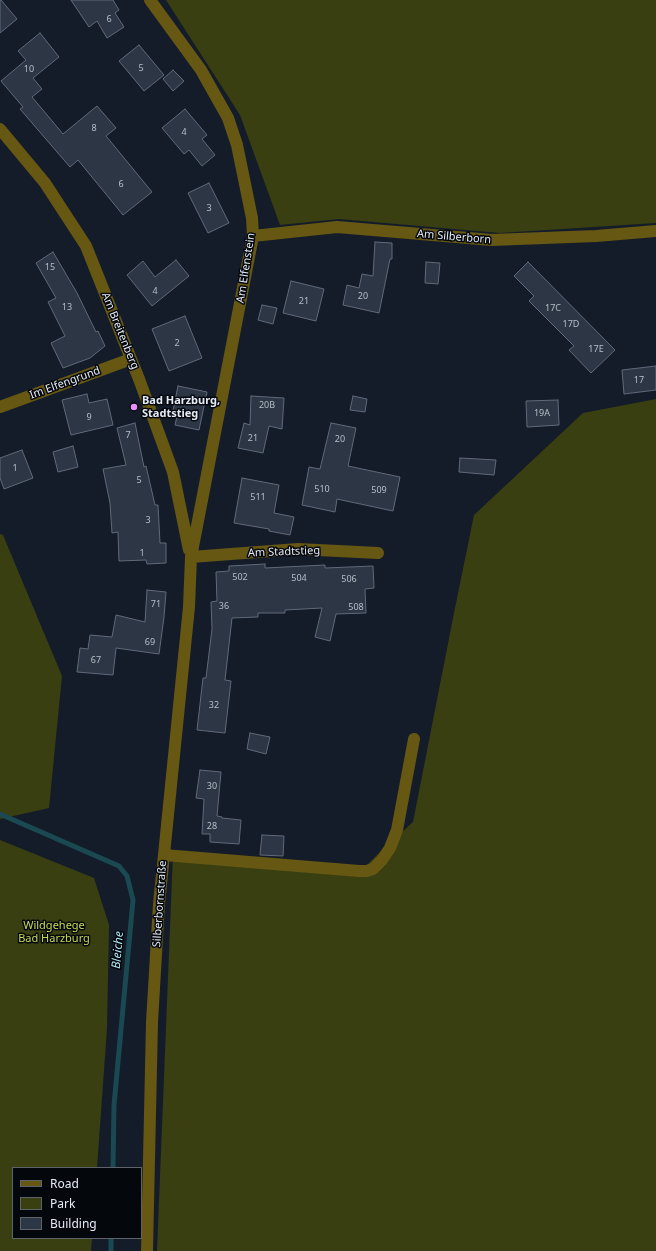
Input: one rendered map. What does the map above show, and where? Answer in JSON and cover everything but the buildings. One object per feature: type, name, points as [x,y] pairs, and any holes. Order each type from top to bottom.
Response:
[{"type":"street","name":"Am Elfenstein","points":[[150,0],[201,70],[228,118],[239,153],[252,218],[253,236],[191,557]]},
{"type":"street","name":"Am Breitenberg","points":[[0,129],[45,183],[86,246],[139,379],[172,472],[186,529],[191,557]]},
{"type":"street","name":"Am Silberborn","points":[[253,236],[337,227],[492,240],[596,236],[656,231]]},
{"type":"street","name":"Im Elfengrund","points":[[0,407],[131,359]]},
{"type":"street","name":"Am Stadtstieg","points":[[191,557],[298,549],[378,553]]},
{"type":"street","name":"Silberbornstraße","points":[[146,1251],[152,1022],[159,904],[189,607],[191,557]]},
{"type":"street","points":[[164,855],[367,872],[373,869],[382,860],[390,848],[397,830],[414,739]]},
{"type":"green space","points":[[166,0],[656,0],[656,223],[500,233],[339,219],[280,225],[240,115]]},
{"type":"green space","points":[[656,399],[656,1251],[157,1251],[173,853],[364,868],[413,822],[474,515],[583,413]]},
{"type":"green space","points":[[0,534],[3,535],[62,676],[49,808],[0,819]]},
{"type":"green space","name":"Wildgehege Bad Harzburg","points":[[0,840],[94,878],[109,925],[107,1028],[97,1167],[12,1167],[12,1239],[92,1239],[91,1251],[0,1251]]},
{"type":"waterway","name":"Bleiche","points":[[0,814],[119,866],[127,876],[133,900],[114,1105],[113,1167]]},
{"type":"waterway","name":"Bleiche","points":[[111,1239],[111,1251]]},
{"type":"place","name":"Bad Harzburg, Stadtstieg","points":[[134,407]]}]
